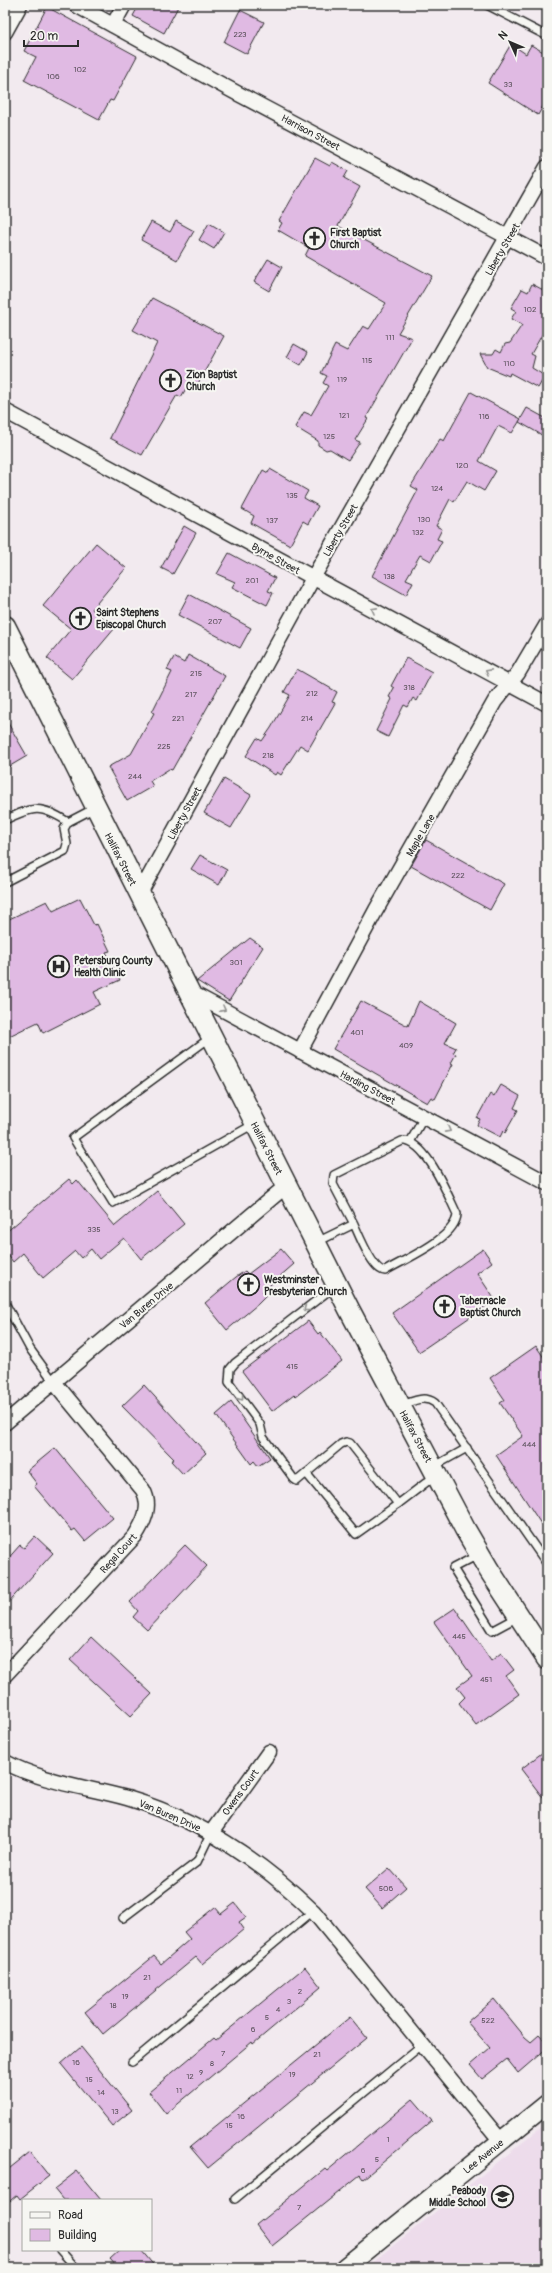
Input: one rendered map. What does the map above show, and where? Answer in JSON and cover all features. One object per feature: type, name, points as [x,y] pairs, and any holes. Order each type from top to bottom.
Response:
[{"type":"main road","name":"Halifax Street","points":[[5,626],[286,1186],[400,1406],[480,1554],[518,1617],[547,1659]]},
{"type":"street","points":[[5,32],[20,5]]},
{"type":"street","name":"Harrison Street","points":[[76,5],[547,258]]},
{"type":"street","points":[[113,25],[124,5]]},
{"type":"street","name":"Liberty Street","points":[[139,895],[313,578],[547,167]]},
{"type":"street","name":"Byrne Street","points":[[5,411],[547,704]]},
{"type":"street","name":"Maple Lane","points":[[300,1050],[376,910],[495,701],[518,673],[547,624]]},
{"type":"street","name":"Harding Street","points":[[188,991],[547,1183]]},
{"type":"street","name":"Van Buren Drive","points":[[5,1423],[286,1186]]},
{"type":"street","name":"Regal Court","points":[[5,1675],[135,1536],[144,1521],[148,1504],[144,1490],[54,1382]]},
{"type":"street","name":"Owens Court","points":[[211,1833],[269,1752]]},
{"type":"street","name":"Van Buren Drive","points":[[5,1762],[39,1776],[130,1799],[177,1816],[211,1833],[248,1856],[283,1882],[313,1911],[501,2141]]},
{"type":"street","name":"Lee Avenue","points":[[344,2268],[547,2104]]},
{"type":"lane","points":[[487,5],[547,36]]},
{"type":"lane","points":[[5,820],[35,808],[50,810],[68,822]]},
{"type":"lane","points":[[5,882],[65,851],[67,844],[64,829],[68,822],[95,808]]},
{"type":"lane","points":[[211,1037],[73,1138],[113,1203],[255,1123]]},
{"type":"lane","points":[[410,1142],[424,1117]]},
{"type":"lane","points":[[402,1141],[410,1142],[425,1152],[457,1214],[452,1228],[445,1236],[386,1271],[382,1271],[375,1265],[354,1224],[332,1184],[334,1175],[402,1141]]},
{"type":"lane","points":[[315,1243],[354,1224]]},
{"type":"lane","points":[[337,1285],[234,1363],[230,1369],[229,1382],[260,1424],[263,1437],[294,1479],[297,1481],[341,1444],[346,1442],[350,1443],[398,1504]]},
{"type":"lane","points":[[5,1303],[30,1349],[54,1382]]},
{"type":"lane","points":[[400,1406],[423,1398],[430,1399],[435,1403],[547,1564]]},
{"type":"lane","points":[[306,1473],[356,1534],[398,1504],[435,1471],[467,1448]]},
{"type":"lane","points":[[480,1554],[453,1568],[492,1631],[518,1617]]},
{"type":"lane","points":[[123,1918],[197,1862],[211,1833]]},
{"type":"lane","points":[[132,2062],[313,1911]]},
{"type":"lane","points":[[234,2199],[423,2044]]},
{"type":"lane","points":[[61,2251],[76,2268]]},
{"type":"shaded area","name":"Peabody Middle School","points":[[547,2123],[547,2268],[365,2268]]},
{"type":"building","points":[[139,5],[179,5],[164,33],[133,16]]},
{"type":"building","points":[[47,7],[137,56],[113,101],[110,100],[99,120],[24,80],[36,57],[24,51]]},
{"type":"building","points":[[240,10],[264,22],[247,54],[224,42]]},
{"type":"building","points":[[511,44],[526,54],[531,45],[547,54],[547,99],[538,115],[488,83]]},
{"type":"building","points":[[315,158],[330,166],[332,162],[348,171],[344,178],[360,187],[338,226],[432,276],[398,333],[412,338],[366,418],[368,419],[355,440],[360,442],[348,460],[330,449],[326,450],[318,445],[318,441],[295,427],[304,412],[311,415],[328,386],[323,383],[327,376],[321,373],[335,345],[347,351],[363,326],[369,329],[386,303],[305,256],[309,248],[278,230],[282,223],[279,221]]},
{"type":"building","points":[[176,221],[194,231],[177,260],[141,240],[151,222],[170,232]]},
{"type":"building","points":[[209,223],[224,232],[214,249],[199,240]]},
{"type":"building","points":[[268,259],[282,267],[269,291],[254,282]]},
{"type":"building","points":[[532,284],[547,292],[547,326],[531,354],[535,356],[532,368],[545,376],[538,388],[510,373],[509,376],[487,367],[480,354],[493,354],[496,349],[501,352],[505,344],[510,343],[522,325],[511,319],[516,311],[511,308],[522,289],[528,292]]},
{"type":"building","name":"Zion Baptist Church","points":[[152,298],[224,336],[194,391],[187,387],[181,397],[177,395],[142,455],[110,438],[157,343],[133,330]]},
{"type":"building","points":[[294,344],[308,352],[301,365],[287,357]]},
{"type":"building","points":[[471,392],[521,419],[512,433],[498,426],[479,461],[496,471],[484,491],[467,481],[454,502],[450,499],[436,526],[442,529],[437,539],[442,541],[431,561],[420,555],[406,579],[413,582],[406,595],[372,576],[418,490],[411,486],[440,439],[444,441]]},
{"type":"building","points":[[527,408],[547,419],[547,438],[519,422]]},
{"type":"building","points":[[270,469],[308,491],[304,498],[318,506],[308,524],[303,521],[290,545],[251,523],[254,516],[242,509],[263,470],[268,473]]},
{"type":"building","points":[[184,526],[196,533],[173,574],[161,568]]},
{"type":"building","name":"Saint Stephens Episcopal Church","points":[[96,543],[126,568],[92,609],[115,628],[72,679],[47,658],[71,629],[43,606]]},
{"type":"building","points":[[229,553],[275,578],[268,591],[273,593],[267,605],[232,587],[235,582],[217,574]]},
{"type":"building","points":[[189,594],[251,628],[240,648],[178,615]]},
{"type":"building","points":[[188,655],[225,676],[172,770],[169,769],[150,781],[153,786],[127,801],[108,767],[131,754],[154,713],[152,712],[172,672],[167,670],[174,657],[184,663]]},
{"type":"building","points":[[406,658],[432,672],[417,701],[413,698],[408,707],[404,705],[388,737],[376,731],[392,699],[389,697],[394,688],[391,686]]},
{"type":"building","points":[[297,669],[337,692],[332,702],[335,703],[308,750],[300,745],[281,775],[277,772],[275,775],[246,756],[257,738],[262,741],[271,728],[290,695],[284,692]]},
{"type":"building","points":[[5,718],[27,756],[5,769]]},
{"type":"building","points":[[224,779],[251,795],[231,828],[204,813]]},
{"type":"building","points":[[426,840],[504,884],[490,910],[411,866]]},
{"type":"building","points":[[200,855],[227,870],[219,885],[191,869]]},
{"type":"building","name":"Petersburg County Health Clinic","points":[[80,898],[94,925],[97,924],[110,951],[106,952],[120,980],[94,992],[100,1004],[43,1033],[38,1022],[5,1038],[5,921],[47,901],[53,911]]},
{"type":"building","points":[[250,938],[263,947],[229,1001],[197,981]]},
{"type":"building","points":[[361,1001],[408,1026],[419,1001],[456,1023],[445,1043],[456,1048],[453,1053],[456,1054],[451,1063],[453,1064],[435,1099],[431,1097],[427,1103],[333,1049]]},
{"type":"building","points":[[501,1085],[520,1096],[514,1108],[518,1110],[505,1133],[503,1131],[500,1137],[477,1125],[480,1119],[477,1118],[490,1094],[494,1097]]},
{"type":"building","points":[[69,1179],[73,1184],[77,1180],[115,1226],[157,1191],[184,1224],[141,1259],[124,1238],[99,1259],[91,1249],[81,1258],[75,1251],[43,1278],[23,1253],[13,1262],[5,1251],[5,1233]]},
{"type":"building","name":"Westminster Presbyterian Church","points":[[281,1249],[294,1264],[262,1292],[266,1296],[258,1304],[227,1330],[205,1303],[236,1277],[245,1271],[248,1274]]},
{"type":"building","name":"Tabernacle Baptist Church","points":[[483,1249],[492,1262],[477,1273],[495,1300],[419,1352],[392,1313]]},
{"type":"building","points":[[308,1321],[318,1334],[320,1332],[342,1361],[296,1396],[294,1394],[272,1411],[242,1371]]},
{"type":"building","points":[[536,1346],[547,1362],[547,1533],[496,1455],[523,1436],[500,1403],[505,1400],[490,1378]]},
{"type":"building","points":[[144,1385],[206,1453],[183,1474],[171,1461],[174,1459],[122,1406]]},
{"type":"building","points":[[231,1402],[270,1458],[258,1466],[254,1461],[251,1464],[216,1415]]},
{"type":"building","points":[[55,1448],[113,1518],[85,1541],[75,1529],[72,1531],[34,1486],[37,1484],[27,1471]]},
{"type":"building","points":[[35,1536],[53,1553],[5,1606],[5,1562],[20,1545],[24,1548]]},
{"type":"building","points":[[185,1545],[207,1566],[147,1630],[133,1617],[138,1611],[130,1602]]},
{"type":"building","points":[[455,1608],[491,1661],[501,1653],[514,1670],[506,1676],[519,1694],[476,1725],[459,1703],[465,1697],[457,1687],[472,1676],[434,1622]]},
{"type":"building","points":[[91,1637],[152,1694],[131,1716],[70,1660]]},
{"type":"building","points":[[547,1749],[547,1803],[521,1769]]},
{"type":"building","points":[[389,1868],[406,1887],[382,1908],[365,1889]]},
{"type":"building","points":[[235,1903],[246,1917],[239,1922],[244,1929],[202,1964],[196,1957],[103,2034],[85,2012],[154,1956],[161,1964],[190,1939],[184,1932],[215,1907],[221,1914]]},
{"type":"building","points":[[305,1967],[321,1987],[166,2114],[149,2092],[214,2038],[216,2040]]},
{"type":"building","points":[[494,1999],[525,2037],[531,2042],[539,2035],[547,2044],[547,2048],[518,2073],[507,2059],[482,2079],[470,2065],[490,2048],[467,2022]]},
{"type":"building","points":[[350,2017],[367,2038],[208,2168],[190,2147]]},
{"type":"building","points":[[81,2047],[132,2110],[112,2126],[61,2064]]},
{"type":"building","points":[[413,2099],[432,2121],[363,2179],[360,2175],[272,2246],[256,2225],[325,2169],[327,2171]]},
{"type":"building","points":[[30,2152],[49,2176],[20,2199],[17,2195],[5,2205],[5,2172]]},
{"type":"building","points":[[77,2171],[100,2199],[62,2199],[54,2189]]},
{"type":"building","points":[[119,2251],[142,2251],[156,2268],[118,2268],[110,2259]]},
{"type":"place","name":"First Baptist Church","points":[[315,238]]},
{"type":"place","name":"Zion Baptist Church","points":[[170,380]]},
{"type":"place","name":"Saint Stephens Episcopal Church","points":[[80,618]]},
{"type":"place","name":"Petersburg County Health Clinic","points":[[59,966]]},
{"type":"place","name":"Westminster Presbyterian Church","points":[[248,1285]]},
{"type":"place","name":"Tabernacle Baptist Church","points":[[444,1306]]},
{"type":"place","name":"Peabody Middle School","points":[[502,2196]]}]
